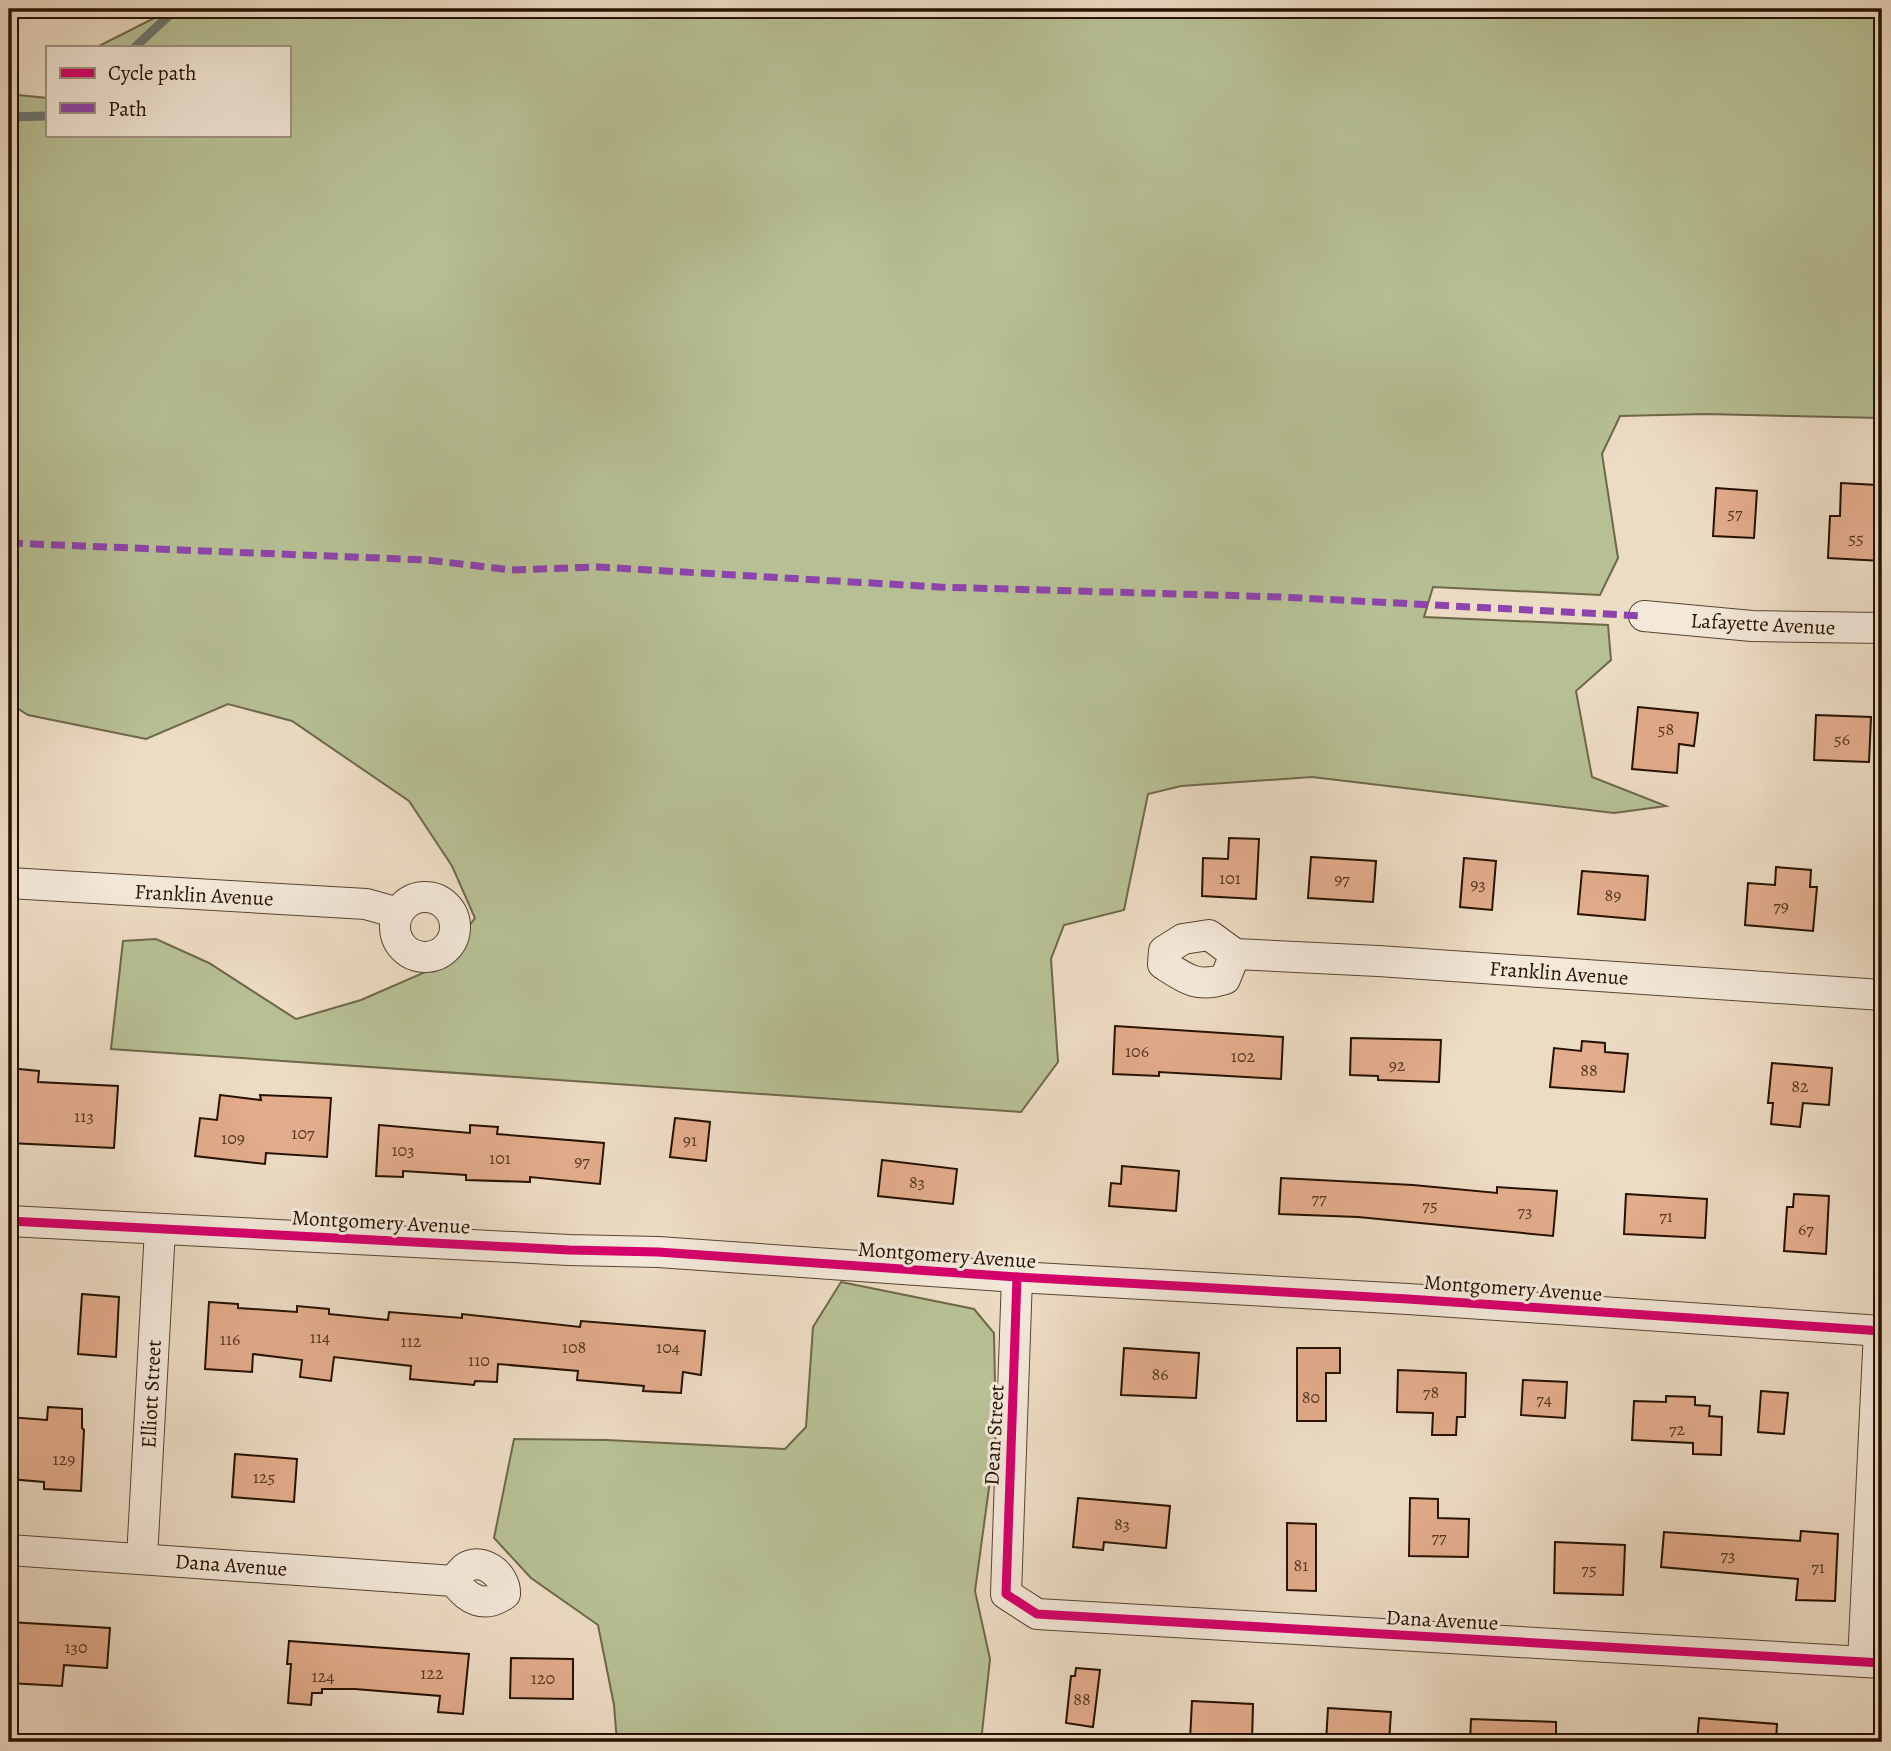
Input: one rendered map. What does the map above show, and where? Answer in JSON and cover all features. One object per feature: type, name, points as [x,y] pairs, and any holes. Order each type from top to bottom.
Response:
[{"type":"street","name":"Lafayette Avenue","points":[[1644,616],[1752,626],[1882,628]]},
{"type":"street","name":"Franklin Avenue","points":[[9,883],[366,904],[398,913]]},
{"type":"street","name":"Franklin Avenue","points":[[1235,954],[1882,995]]},
{"type":"street","name":"Montgomery Avenue","points":[[9,1221],[658,1252],[1881,1331]]},
{"type":"street","name":"Elliott Street","points":[[142,1558],[160,1229]]},
{"type":"street","name":"Dean Street","points":[[1006,1594],[1017,1277]]},
{"type":"street","points":[[1873,1662],[1881,1331]]},
{"type":"street","name":"Dana Avenue","points":[[9,1550],[454,1581]]},
{"type":"street","name":"Dana Avenue","points":[[1006,1594],[1037,1614],[1873,1662]]},
{"type":"green space","points":[[172,9],[1882,9],[1882,418],[1705,414],[1620,416],[1602,454],[1618,558],[1600,595],[1433,587],[1424,617],[1608,625],[1611,660],[1576,691],[1592,777],[1666,806],[1614,813],[1312,777],[1181,786],[1148,794],[1124,910],[1064,925],[1051,959],[1058,1062],[1021,1112],[111,1049],[123,941],[156,939],[209,963],[296,1019],[361,1000],[437,967],[475,918],[452,866],[409,801],[292,721],[228,704],[146,739],[28,715],[9,703],[9,94],[46,98],[46,136],[290,136],[290,46],[99,46]]},
{"type":"green space","points":[[841,1282],[974,1309],[994,1333],[996,1436],[975,1591],[990,1659],[981,1742],[617,1742],[614,1705],[598,1625],[531,1578],[494,1538],[514,1439],[607,1440],[785,1449],[806,1427],[813,1327]]},
{"type":"building","points":[[1841,483],[1877,485],[1875,517],[1882,518],[1882,561],[1828,558],[1830,516],[1840,516]]},
{"type":"building","points":[[1716,488],[1757,491],[1754,538],[1713,536]]},
{"type":"building","points":[[1638,707],[1698,713],[1694,746],[1679,744],[1677,773],[1632,769]]},
{"type":"building","points":[[1816,715],[1871,717],[1869,762],[1814,760]]},
{"type":"building","points":[[1229,838],[1259,839],[1256,899],[1202,896],[1203,858],[1228,859]]},
{"type":"building","points":[[1311,857],[1376,861],[1373,902],[1308,898]]},
{"type":"building","points":[[1464,858],[1496,861],[1492,910],[1460,907]]},
{"type":"building","points":[[1776,867],[1811,870],[1810,887],[1817,887],[1813,931],[1745,925],[1748,883],[1775,885]]},
{"type":"building","points":[[1582,871],[1648,876],[1645,920],[1578,914]]},
{"type":"building","points":[[1115,1026],[1283,1037],[1281,1079],[1159,1072],[1159,1076],[1113,1074]]},
{"type":"building","points":[[1351,1038],[1441,1040],[1439,1082],[1378,1080],[1378,1076],[1350,1075]]},
{"type":"building","points":[[1582,1041],[1605,1043],[1605,1052],[1628,1054],[1624,1092],[1550,1087],[1554,1048],[1581,1051]]},
{"type":"building","points":[[1772,1063],[1832,1068],[1829,1105],[1803,1103],[1800,1127],[1771,1124],[1773,1103],[1768,1103]]},
{"type":"building","points":[[9,1068],[39,1071],[38,1082],[118,1086],[114,1148],[9,1143]]},
{"type":"building","points":[[220,1095],[261,1100],[260,1095],[331,1098],[327,1157],[266,1153],[265,1164],[195,1156],[200,1118],[217,1120]]},
{"type":"building","points":[[675,1118],[710,1122],[706,1161],[670,1157]]},
{"type":"building","points":[[379,1125],[470,1133],[470,1125],[498,1127],[497,1134],[604,1143],[600,1184],[530,1177],[530,1182],[466,1180],[466,1175],[403,1171],[403,1177],[376,1176]]},
{"type":"building","points":[[882,1160],[957,1169],[953,1204],[878,1196]]},
{"type":"building","points":[[1122,1166],[1179,1171],[1176,1211],[1109,1206],[1111,1183],[1121,1184]]},
{"type":"building","points":[[1281,1178],[1413,1185],[1497,1193],[1497,1187],[1557,1191],[1553,1236],[1358,1217],[1279,1214]]},
{"type":"building","points":[[1626,1194],[1707,1199],[1705,1238],[1624,1234]]},
{"type":"building","points":[[1794,1194],[1829,1196],[1826,1254],[1784,1251],[1787,1207],[1793,1207]]},
{"type":"building","points":[[82,1294],[119,1297],[116,1357],[78,1354]]},
{"type":"building","points":[[209,1302],[238,1304],[238,1308],[297,1312],[297,1306],[329,1309],[329,1314],[388,1320],[389,1312],[462,1318],[462,1314],[580,1327],[581,1321],[705,1331],[701,1375],[683,1372],[681,1393],[643,1391],[644,1386],[577,1380],[578,1371],[498,1364],[497,1382],[475,1381],[474,1385],[410,1379],[411,1366],[334,1357],[331,1381],[300,1377],[302,1360],[253,1354],[252,1372],[205,1369]]},
{"type":"building","points":[[1124,1348],[1199,1353],[1196,1398],[1121,1395]]},
{"type":"building","points":[[1297,1348],[1340,1348],[1340,1373],[1326,1373],[1326,1421],[1297,1421]]},
{"type":"building","points":[[1398,1370],[1466,1373],[1465,1417],[1457,1417],[1456,1435],[1432,1435],[1433,1413],[1397,1412]]},
{"type":"building","points":[[1523,1380],[1567,1382],[1565,1418],[1521,1415]]},
{"type":"building","points":[[1761,1391],[1788,1393],[1784,1434],[1758,1432]]},
{"type":"building","points":[[1666,1396],[1695,1397],[1695,1405],[1710,1406],[1709,1416],[1722,1417],[1721,1455],[1693,1454],[1693,1443],[1632,1440],[1634,1401],[1666,1402]]},
{"type":"building","points":[[48,1407],[82,1409],[84,1430],[81,1491],[44,1489],[44,1482],[9,1479],[9,1417],[47,1420]]},
{"type":"building","points":[[235,1454],[297,1459],[294,1502],[232,1497]]},
{"type":"building","points":[[1078,1498],[1170,1506],[1166,1548],[1104,1542],[1103,1550],[1073,1547]]},
{"type":"building","points":[[1410,1498],[1438,1499],[1438,1518],[1469,1519],[1468,1557],[1409,1556]]},
{"type":"building","points":[[1287,1523],[1316,1524],[1316,1591],[1287,1590]]},
{"type":"building","points":[[1801,1531],[1838,1534],[1835,1601],[1796,1600],[1798,1579],[1661,1567],[1664,1532],[1800,1541]]},
{"type":"building","points":[[1555,1542],[1625,1545],[1623,1595],[1554,1593]]},
{"type":"building","points":[[9,1622],[110,1628],[107,1668],[64,1665],[62,1686],[9,1683]]},
{"type":"building","points":[[289,1641],[469,1654],[463,1714],[438,1712],[440,1696],[355,1689],[322,1689],[322,1693],[312,1693],[311,1705],[288,1703],[291,1664],[287,1664]]},
{"type":"building","points":[[511,1658],[573,1659],[573,1699],[510,1698]]},
{"type":"building","points":[[1076,1668],[1100,1670],[1093,1727],[1066,1723],[1071,1676],[1075,1676]]},
{"type":"building","points":[[1192,1701],[1253,1704],[1252,1742],[1190,1740]]},
{"type":"building","points":[[1328,1708],[1391,1712],[1389,1742],[1326,1742]]},
{"type":"building","points":[[1699,1718],[1777,1724],[1776,1742],[1697,1742]]},
{"type":"building","points":[[1471,1719],[1556,1722],[1556,1742],[1470,1742]]},
{"type":"waterway","points":[[136,46],[176,9]]},
{"type":"waterway","points":[[9,117],[46,116]]},
{"type":"marked path","points":[[9,543],[427,560],[512,570],[598,567],[939,587],[1281,597],[1644,616]]},
{"type":"cycle path","points":[[9,1221],[569,1250],[658,1252],[1882,1331]]},
{"type":"cycle path","points":[[1017,1277],[1006,1594],[1037,1614],[1882,1663]]}]
